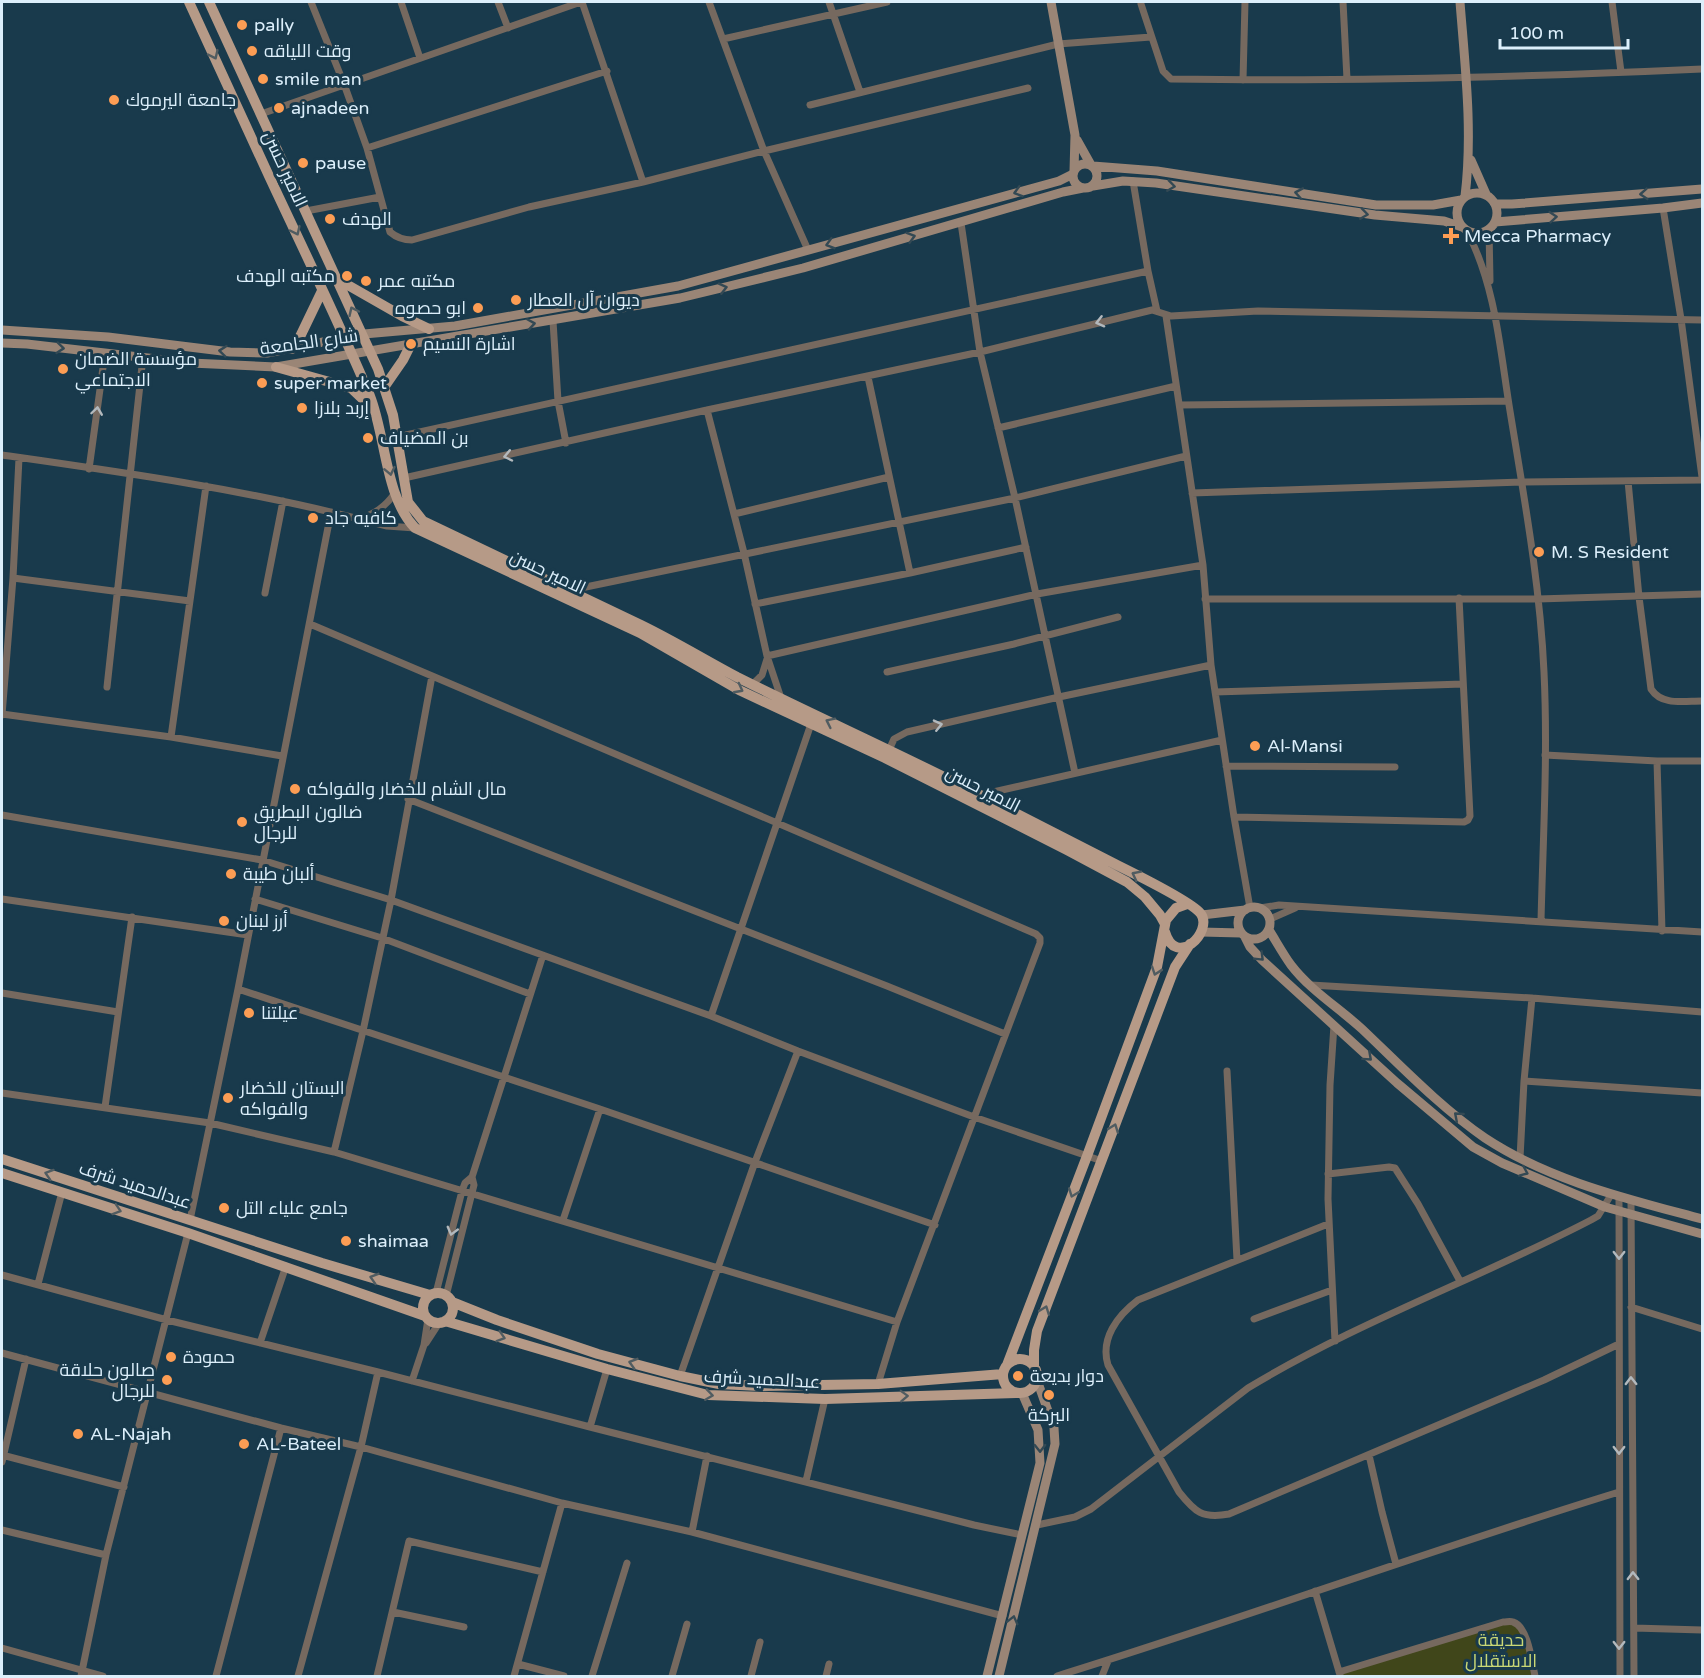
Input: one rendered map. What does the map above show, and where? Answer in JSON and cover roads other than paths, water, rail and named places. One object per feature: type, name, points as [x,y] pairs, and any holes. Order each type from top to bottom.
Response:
[{"type":"main road","name":"الامير حسن","points":[[189,2],[375,411],[394,494],[402,512],[415,528],[640,633],[739,690],[811,724],[980,795],[1153,884],[1187,904]]},
{"type":"main road","name":"الامير حسن","points":[[209,2],[364,334],[385,386],[397,437],[408,502],[423,521],[642,625],[1127,882],[1145,897],[1165,928],[1170,945],[1183,947],[1196,939]]},
{"type":"main road","points":[[1051,2],[1076,135],[1074,181],[1088,187],[1098,174],[1076,135]]},
{"type":"main road","points":[[1460,2],[1469,143],[1474,170],[1497,210],[1492,225]]},
{"type":"main road","points":[[1469,143],[1463,198],[1458,205],[1457,217],[1465,229],[1475,233],[1492,225],[1514,220],[1702,203]]},
{"type":"main road","points":[[1074,172],[1079,165],[1092,165],[1179,174],[1376,205],[1407,207],[1442,204],[1475,192],[1486,194]]},
{"type":"main road","name":"شارع الجامعة","points":[[2,330],[108,337],[230,352],[267,353],[364,334],[494,320],[678,286],[1048,184],[1074,172]]},
{"type":"main road","name":"شارع الجامعة","points":[[2,343],[105,352],[191,363],[276,367],[680,298],[803,268],[1063,192],[1113,182],[1133,181],[1375,215],[1444,221],[1465,229]]},
{"type":"main road","points":[[1495,204],[1702,189]]},
{"type":"main road","points":[[1442,204],[1444,221]]},
{"type":"main road","points":[[1512,204],[1509,214],[1514,220]]},
{"type":"main road","points":[[339,280],[402,316],[429,328]]},
{"type":"main road","points":[[292,349],[322,291]]},
{"type":"main road","points":[[385,386],[411,344]]},
{"type":"main road","points":[[276,367],[351,388],[375,411]]},
{"type":"main road","points":[[987,1677],[1040,1463],[1041,1448],[1038,1430],[1019,1393],[1007,1387],[1005,1370],[1088,1156],[1157,967],[1165,928],[1171,912],[1187,904],[1202,915],[1204,921],[1196,939],[1175,967],[1037,1331],[1034,1366],[1055,1436],[1037,1525],[999,1677]]},
{"type":"main road","points":[[1202,915],[1252,909],[1264,911],[1270,919],[1269,930],[1292,966],[1472,1129],[1520,1158],[1615,1196],[1702,1219]]},
{"type":"main road","points":[[1252,909],[1239,918],[1238,923],[1250,947],[1262,960],[1347,1038],[1473,1146],[1502,1163],[1605,1207],[1702,1234]]},
{"type":"main road","points":[[1196,939],[1243,935],[1250,939],[1261,938],[1269,930]]},
{"type":"main road","points":[[1347,1038],[1359,1027]]},
{"type":"main road","name":"عبدالحميد شرف","points":[[2,1159],[190,1220],[441,1297],[552,1339],[680,1376],[737,1386],[878,1384],[1005,1370]]},
{"type":"main road","name":"عبدالحميد شرف","points":[[2,1173],[286,1266],[434,1320],[708,1395],[825,1399],[1019,1393]]},
{"type":"main road","points":[[441,1297],[453,1311],[434,1320],[424,1305],[441,1297]]},
{"type":"main road","points":[[1005,1370],[1019,1359],[1034,1366]]},
{"type":"main road","points":[[1019,1393],[1031,1389],[1037,1380]]},
{"type":"street","points":[[311,2],[367,148],[390,232],[397,237],[412,240],[529,207],[643,182],[1028,88]]},
{"type":"street","points":[[401,2],[420,58]]},
{"type":"street","points":[[498,2],[508,28]]},
{"type":"street","points":[[261,114],[582,2],[643,182]]},
{"type":"street","points":[[709,2],[764,151],[808,250]]},
{"type":"street","points":[[829,2],[860,92]]},
{"type":"street","points":[[723,39],[887,2]]},
{"type":"street","points":[[1244,80],[1245,2]]},
{"type":"street","points":[[1344,2],[1347,79]]},
{"type":"street","points":[[1612,2],[1621,72]]},
{"type":"street","points":[[1141,4],[1163,71],[1171,79],[1466,78],[1702,69]]},
{"type":"street","points":[[810,105],[1058,44],[1151,37]]},
{"type":"street","points":[[367,148],[607,71]]},
{"type":"street","points":[[1133,181],[1156,311]]},
{"type":"street","points":[[306,211],[380,197]]},
{"type":"street","points":[[1192,493],[1702,478],[1681,319],[1663,208]]},
{"type":"street","points":[[961,223],[980,352],[1076,773]]},
{"type":"street","points":[[1490,289],[1492,225]]},
{"type":"street","points":[[1465,229],[1481,259],[1496,316],[1538,599],[1544,671],[1545,755],[1541,921]]},
{"type":"street","points":[[397,437],[1148,272]]},
{"type":"street","points":[[404,478],[980,352],[1146,311],[1156,311],[1166,316],[1258,311],[1702,320]]},
{"type":"street","points":[[1166,316],[1203,565],[1211,665],[1234,817],[1252,909],[1279,905],[1702,932]]},
{"type":"street","points":[[554,321],[558,401],[566,443]]},
{"type":"street","points":[[89,469],[105,352]]},
{"type":"street","points":[[107,687],[143,357]]},
{"type":"street","points":[[868,377],[910,573]]},
{"type":"street","points":[[998,428],[1176,386]]},
{"type":"street","points":[[1179,405],[1508,401]]},
{"type":"street","points":[[707,410],[744,553],[767,656],[782,698]]},
{"type":"street","points":[[2,455],[206,486],[283,501],[387,526],[415,528]]},
{"type":"street","points":[[572,593],[581,588],[744,553],[1015,498],[1186,456]]},
{"type":"street","points":[[19,458],[13,579],[2,715],[171,737],[282,756]]},
{"type":"street","points":[[734,514],[889,477]]},
{"type":"street","points":[[1628,481],[1639,597],[1651,689],[1655,696],[1664,701],[1702,701]]},
{"type":"street","points":[[171,737],[206,486]]},
{"type":"street","points":[[359,519],[373,515],[394,494]]},
{"type":"street","points":[[265,593],[283,501]]},
{"type":"street","points":[[190,1220],[238,989],[331,512]]},
{"type":"street","points":[[755,604],[1026,547]]},
{"type":"street","points":[[767,656],[1037,594],[1203,565]]},
{"type":"street","points":[[13,579],[190,600]]},
{"type":"street","points":[[1205,599],[1538,599],[1702,594]]},
{"type":"street","points":[[1234,817],[1464,822],[1468,820],[1470,816],[1460,598]]},
{"type":"street","points":[[886,672],[1014,644],[1118,617]]},
{"type":"street","points":[[310,624],[779,823],[1036,934],[1040,938],[897,1322],[878,1384]]},
{"type":"street","points":[[753,684],[762,675],[767,656]]},
{"type":"street","points":[[887,754],[894,740],[907,732],[1211,665]]},
{"type":"street","points":[[334,1152],[391,900],[432,676]]},
{"type":"street","points":[[1215,692],[1463,684]]},
{"type":"street","points":[[711,1016],[779,823],[811,724]]},
{"type":"street","points":[[980,795],[1222,740]]},
{"type":"street","points":[[1545,755],[1702,761]]},
{"type":"street","points":[[1657,761],[1662,931]]},
{"type":"street","points":[[1226,766],[1395,766]]},
{"type":"street","points":[[408,799],[1005,1034]]},
{"type":"street","points":[[2,815],[262,860],[391,900],[711,1016],[974,1118],[1102,1161]]},
{"type":"street","points":[[2,899],[248,935]]},
{"type":"street","points":[[255,899],[382,938],[530,994]]},
{"type":"street","points":[[1270,919],[1297,907]]},
{"type":"street","points":[[105,1107],[132,917]]},
{"type":"street","points":[[441,1297],[472,1194],[474,1185],[472,1178],[543,955]]},
{"type":"street","points":[[1311,985],[1532,998],[1702,1012]]},
{"type":"street","points":[[238,989],[600,1108],[935,1225]]},
{"type":"street","points":[[2,993],[118,1012]]},
{"type":"street","points":[[1520,1158],[1532,998]]},
{"type":"street","points":[[1335,1025],[1330,1084],[1328,1174],[1328,1224],[1335,1341]]},
{"type":"street","points":[[680,1376],[755,1162],[798,1051]]},
{"type":"street","points":[[1227,1071],[1237,1260]]},
{"type":"street","points":[[1524,1081],[1702,1093]]},
{"type":"street","points":[[2,1093],[210,1123],[334,1152],[897,1322]]},
{"type":"street","points":[[563,1220],[600,1108]]},
{"type":"street","points":[[1328,1174],[1395,1168],[1418,1204],[1460,1281]]},
{"type":"street","points":[[441,1297],[462,1191],[465,1183],[472,1178]]},
{"type":"street","points":[[38,1284],[62,1192]]},
{"type":"street","points":[[1037,1525],[1075,1517],[1091,1509],[1248,1388],[1335,1341],[1579,1226],[1598,1216],[1615,1196]]},
{"type":"street","points":[[1615,1196],[1619,1210],[1620,1677]]},
{"type":"street","points":[[1631,1200],[1634,1677]]},
{"type":"street","points":[[1328,1224],[1138,1300],[1126,1308],[1115,1322],[1107,1340],[1104,1353],[1108,1365],[1179,1492],[1201,1514],[1215,1516],[1229,1514],[1544,1380],[1619,1344]]},
{"type":"street","points":[[82,1674],[106,1555],[188,1233]]},
{"type":"street","points":[[260,1342],[286,1266]]},
{"type":"street","points":[[2,1275],[167,1320],[378,1372],[590,1428],[1022,1535]]},
{"type":"street","points":[[1254,1319],[1332,1290]]},
{"type":"street","points":[[1631,1307],[1702,1329]]},
{"type":"street","points":[[412,1381],[434,1320]]},
{"type":"street","points":[[424,1346],[434,1320]]},
{"type":"street","points":[[2,1353],[281,1428],[361,1447],[562,1503],[692,1532],[1003,1616]]},
{"type":"street","points":[[26,1359],[2,1457],[124,1487]]},
{"type":"street","points":[[590,1428],[607,1369]]},
{"type":"street","points":[[298,1677],[361,1447],[378,1372]]},
{"type":"street","points":[[807,1481],[825,1399]]},
{"type":"street","points":[[216,1677],[281,1428]]},
{"type":"street","points":[[1369,1455],[1396,1564]]},
{"type":"street","points":[[692,1532],[707,1456]]},
{"type":"street","points":[[1057,1677],[1487,1532],[1619,1492]]},
{"type":"street","points":[[514,1677],[562,1503]]},
{"type":"street","points":[[2,1530],[106,1555]]},
{"type":"street","points":[[377,1677],[408,1543],[411,1540],[543,1572]]},
{"type":"street","points":[[592,1677],[627,1563]]},
{"type":"street","points":[[1315,1591],[1339,1674],[1503,1622],[1513,1622],[1521,1627],[1525,1635],[1535,1677]]},
{"type":"street","points":[[393,1612],[464,1627]]},
{"type":"street","points":[[672,1677],[687,1624]]},
{"type":"street","points":[[1634,1628],[1702,1630]]},
{"type":"street","points":[[750,1677],[760,1642]]},
{"type":"street","points":[[2,1648],[82,1674],[103,1677]]},
{"type":"street","points":[[1102,1677],[1107,1661]]},
{"type":"street","points":[[518,1664],[564,1677]]},
{"type":"street","points":[[826,1677],[829,1664]]},
{"type":"place","name":"pally","points":[[242,25]]},
{"type":"place","name":"وقت اللياقه","points":[[252,51]]},
{"type":"place","name":"smile man","points":[[263,79]]},
{"type":"place","name":"جامعة اليرموك","points":[[114,100]]},
{"type":"place","name":"ajnadeen","points":[[279,108]]},
{"type":"place","name":"pause","points":[[303,163]]},
{"type":"place","name":"الهدف","points":[[330,219]]},
{"type":"place","name":"Mecca Pharmacy","points":[[1451,236]]},
{"type":"place","name":"مكتبه الهدف","points":[[347,276]]},
{"type":"place","name":"مكتبه عمر","points":[[366,281]]},
{"type":"place","name":"ديوان آل العطار","points":[[516,300]]},
{"type":"place","name":"ابو حصوه","points":[[478,308]]},
{"type":"place","name":"اشارة النسيم","points":[[411,344]]},
{"type":"place","name":"مؤسسة الضمان الاجتماعي","points":[[63,369]]},
{"type":"place","name":"super market","points":[[262,383]]},
{"type":"place","name":"إربد بلازا","points":[[302,408]]},
{"type":"place","name":"بن المضياف","points":[[368,438]]},
{"type":"place","name":"كافيه جاد","points":[[313,518]]},
{"type":"place","name":"M. S Resident","points":[[1539,552]]},
{"type":"place","name":"Al-Mansi","points":[[1255,746]]},
{"type":"place","name":"مال الشام للخضار والفواكه","points":[[295,789]]},
{"type":"place","name":"ضالون البطريق للرجال","points":[[242,822]]},
{"type":"place","name":"ألبان طيبة","points":[[231,874]]},
{"type":"place","name":"أرز لبنان","points":[[224,921]]},
{"type":"place","name":"عيلتنا","points":[[249,1013]]},
{"type":"place","name":"البستان للخضار والفواكه","points":[[228,1098]]},
{"type":"place","name":"جامع علياء التل","points":[[224,1208]]},
{"type":"place","name":"shaimaa","points":[[346,1241]]},
{"type":"place","name":"حمودة","points":[[171,1357]]},
{"type":"place","name":"دوار بديعة","points":[[1018,1376]]},
{"type":"place","name":"صالون حلاقة للرجال","points":[[167,1380]]},
{"type":"place","name":"البركة","points":[[1049,1395]]},
{"type":"place","name":"AL-Najah","points":[[78,1434]]},
{"type":"place","name":"AL-Bateel","points":[[244,1444]]},
{"type":"park label","name":"حديقة الاستقلال","points":[[1501,1650]]}]
